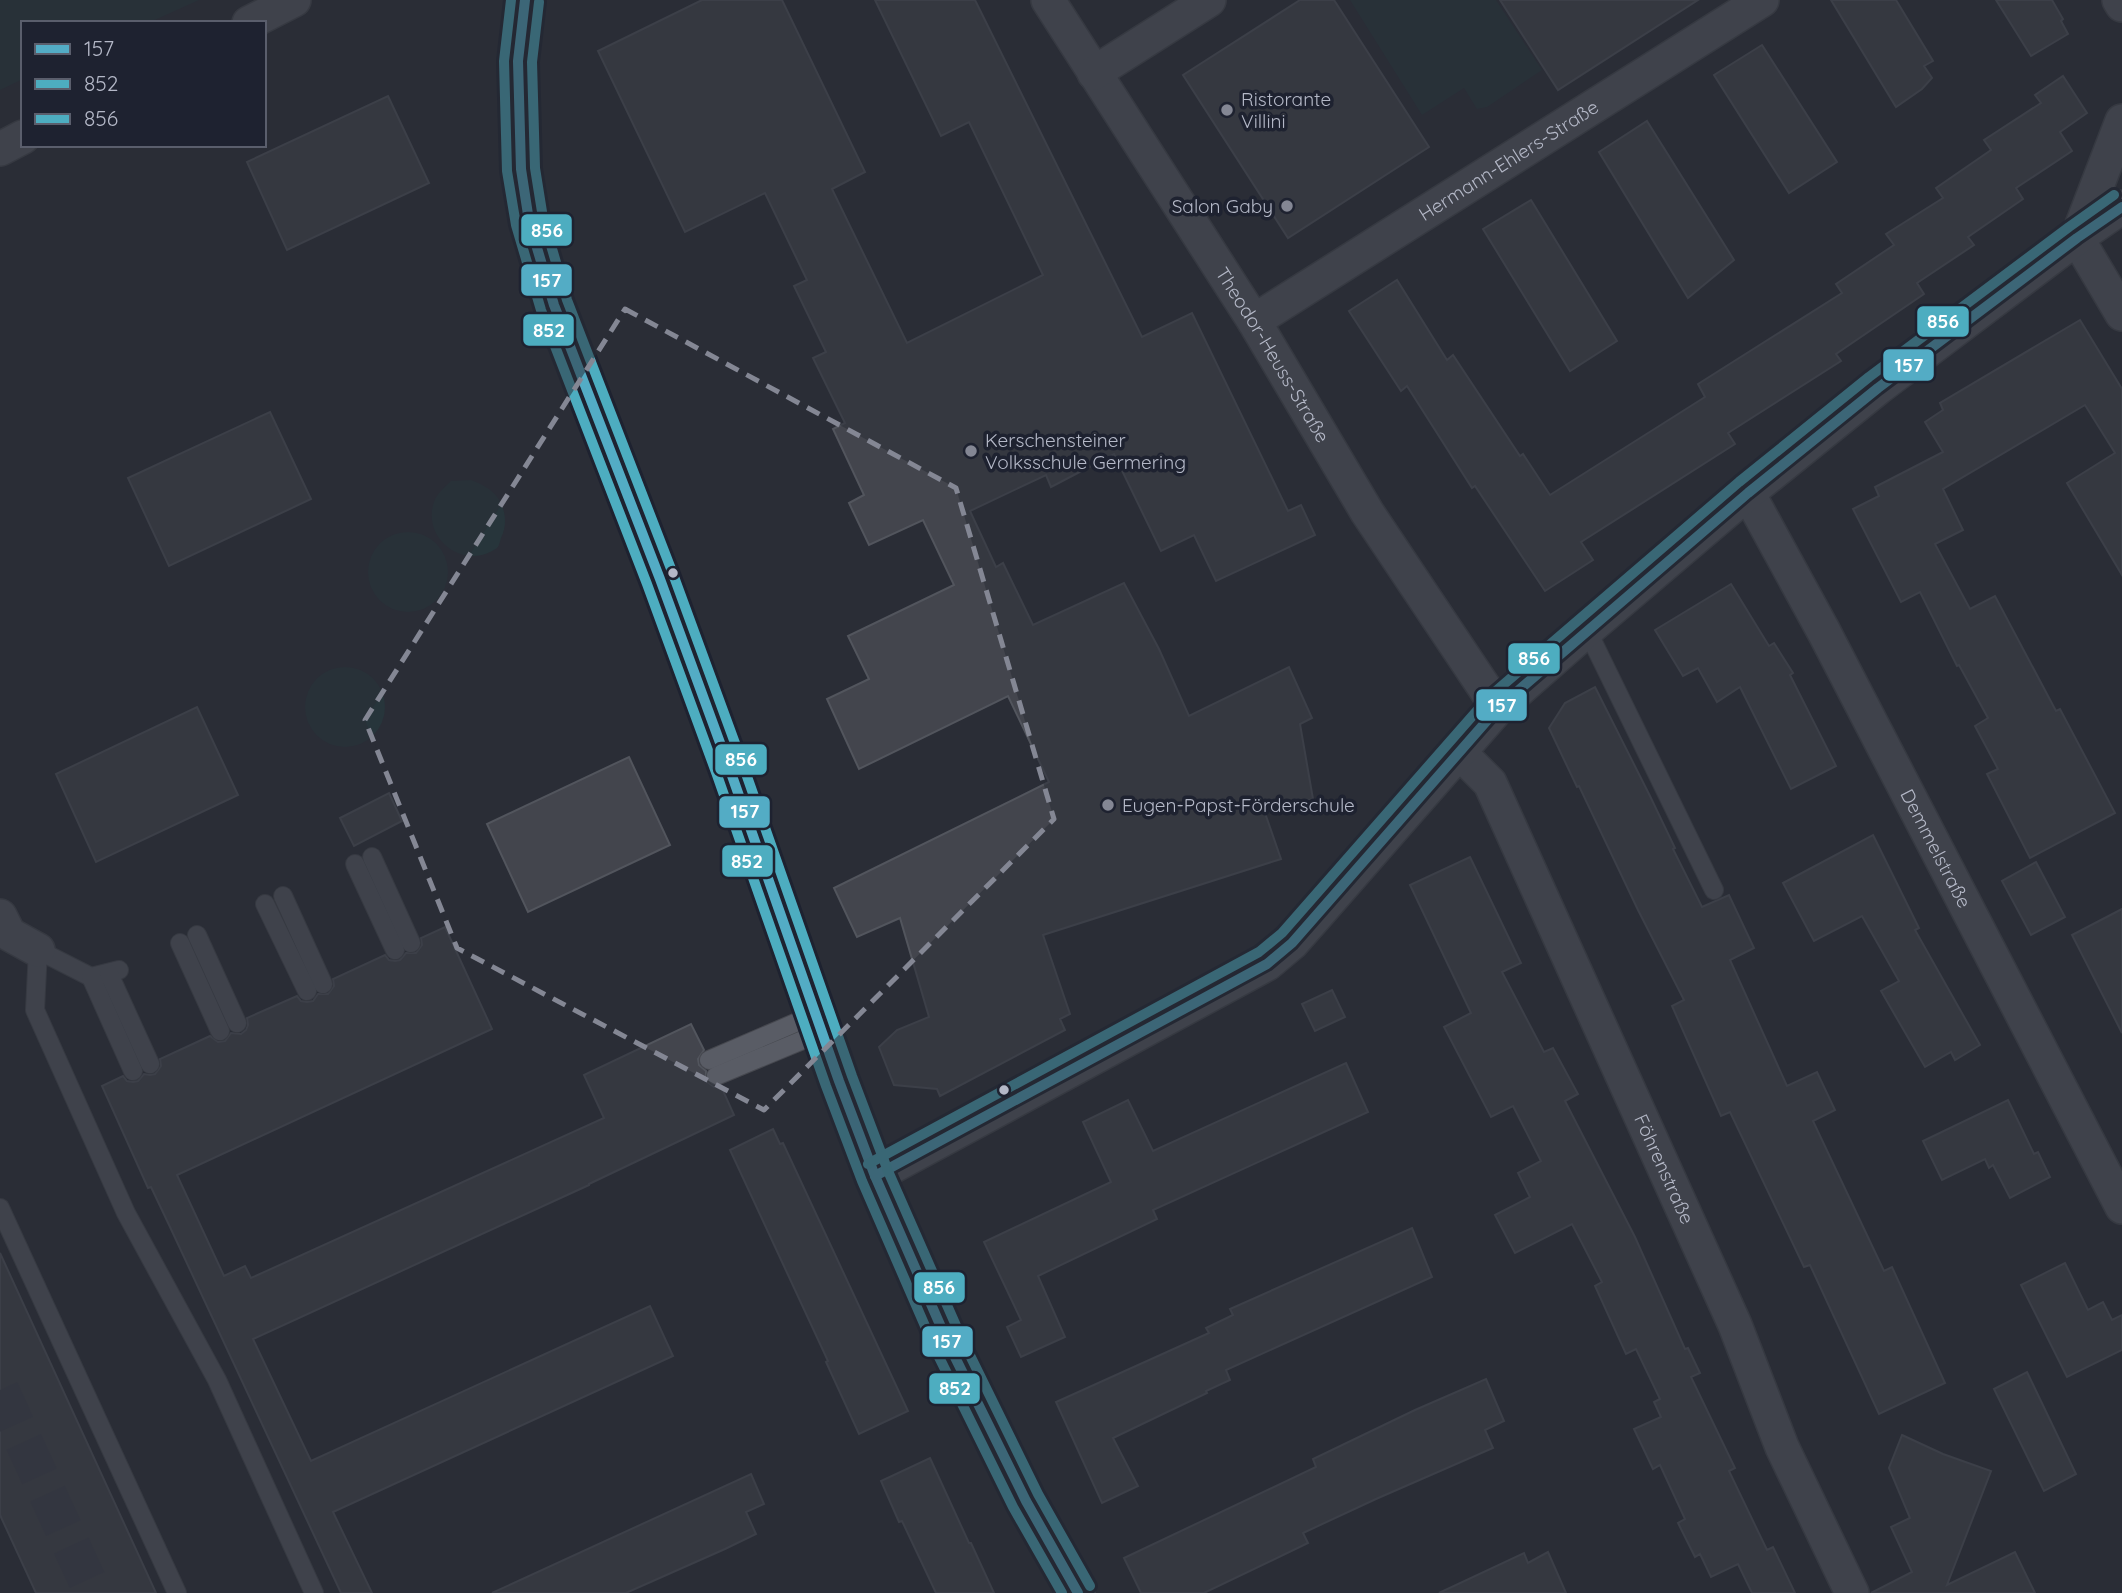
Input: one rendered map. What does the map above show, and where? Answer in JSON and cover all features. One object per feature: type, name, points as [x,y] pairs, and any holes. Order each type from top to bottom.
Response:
[{"type":"street","points":[[253,21],[294,0]]},
{"type":"street","points":[[520,0],[518,61],[521,169],[533,233],[554,304],[726,757],[876,1177],[948,1343],[1026,1501],[1078,1593]]},
{"type":"street","name":"Theodor-Heuss-Straße","points":[[1048,0],[1254,321],[1367,512],[1498,708]]},
{"type":"street","points":[[1094,72],[1209,0]]},
{"type":"street","name":"Hermann-Ehlers-Straße","points":[[1254,321],[1762,0]]},
{"type":"street","points":[[2119,0],[2122,5]]},
{"type":"street","points":[[2077,239],[2122,121]]},
{"type":"street","points":[[0,149],[21,138]]},
{"type":"street","points":[[876,1177],[1267,964],[1292,943],[1498,708],[1748,493],[1878,388],[2122,207]]},
{"type":"street","points":[[2077,239],[2122,314]]},
{"type":"street","name":"Demmelstraße","points":[[1748,493],[1824,632],[2122,1207]]},
{"type":"street","name":"Föhrenstraße","points":[[1460,753],[1490,783],[1735,1325],[1782,1447],[1852,1593]]},
{"type":"street","points":[[0,916],[9,934],[38,950]]},
{"type":"lane","points":[[1587,630],[1714,890]]},
{"type":"lane","points":[[363,860],[403,947]]},
{"type":"lane","points":[[265,905],[315,987],[283,896]]},
{"type":"lane","points":[[188,939],[229,1027]]},
{"type":"lane","points":[[91,978],[114,972],[142,1068],[91,978],[38,950],[34,1010],[126,1213],[217,1380],[314,1593]]},
{"type":"lane","points":[[712,1068],[819,1023]]},
{"type":"lane","points":[[0,1208],[177,1593]]},
{"type":"highlighted area","points":[[625,309],[956,488],[1054,819],[764,1110],[457,948],[365,720]]},
{"type":"shaded area","points":[[0,0],[199,0],[152,21],[21,21],[21,80],[0,90]]},
{"type":"shaded area","points":[[1350,0],[1496,0],[1542,70],[1487,107],[1477,109],[1464,88],[1422,115]]},
{"type":"shaded area","points":[[471,480],[496,496],[505,515],[499,545],[484,555],[460,554],[451,549],[436,534],[433,524],[434,502],[441,490],[451,481]]},
{"type":"shaded area","points":[[408,532],[423,535],[436,544],[445,557],[448,572],[445,587],[436,600],[423,609],[408,612],[393,609],[380,600],[371,587],[368,572],[371,557],[380,544],[393,535]]},
{"type":"shaded area","points":[[345,667],[360,670],[373,679],[382,692],[385,707],[382,722],[373,735],[360,744],[345,747],[330,744],[317,735],[308,722],[305,707],[308,692],[317,679],[330,670]]},
{"type":"building","points":[[702,0],[782,0],[865,172],[832,189],[907,343],[1043,275],[969,122],[941,136],[875,0],[975,0],[1142,337],[1192,313],[1288,511],[1301,505],[1315,535],[1216,581],[1194,535],[1161,551],[1114,454],[1051,487],[1046,475],[970,511],[996,567],[1003,563],[1033,625],[1124,583],[1159,649],[1189,716],[1289,667],[1312,718],[1300,724],[1313,799],[1265,813],[1281,859],[1043,935],[1070,1014],[1060,1019],[1065,1030],[940,1096],[937,1089],[894,1085],[879,1047],[897,1030],[929,1017],[900,918],[857,937],[834,888],[1049,782],[1008,696],[859,769],[827,699],[869,679],[848,636],[954,585],[923,520],[869,545],[849,503],[864,495],[833,429],[845,423],[813,358],[826,352],[794,286],[807,280],[765,193],[685,232],[598,51]]},
{"type":"building","points":[[1300,0],[1334,0],[1429,147],[1288,238],[1183,75]]},
{"type":"building","points":[[1500,0],[1698,0],[1558,90]]},
{"type":"building","points":[[1831,0],[1896,0],[1933,61],[1924,66],[1932,78],[1922,89],[1896,107]]},
{"type":"building","points":[[1996,0],[2052,0],[2068,34],[2031,56]]},
{"type":"building","points":[[1762,45],[1837,162],[1789,193],[1714,75]]},
{"type":"building","points":[[2063,76],[2087,113],[2060,132],[2072,151],[2016,188],[2023,199],[1968,237],[1974,245],[1917,283],[1924,294],[1836,354],[1841,361],[1728,433],[1735,444],[1581,542],[1593,560],[1545,591],[1475,486],[1472,488],[1407,386],[1401,391],[1349,311],[1397,280],[1447,360],[1453,355],[1520,456],[1523,454],[1550,495],[1705,397],[1698,384],[1842,293],[1836,284],[1894,245],[1886,234],[1943,198],[1936,188],[1991,150],[1984,140],[2041,103],[2035,95]]},
{"type":"building","points":[[388,96],[429,183],[287,250],[247,162]]},
{"type":"building","points":[[1647,121],[1734,260],[1688,298],[1599,152]]},
{"type":"building","points":[[1531,200],[1617,341],[1570,371],[1483,229]]},
{"type":"building","points":[[2080,320],[2122,389],[2122,575],[2067,483],[2115,453],[2085,405],[1943,489],[1963,530],[1935,544],[1970,609],[1995,596],[2056,711],[2060,709],[2115,813],[2030,858],[1987,774],[1998,769],[1975,726],[1988,718],[1959,665],[1957,666],[1920,592],[1901,602],[1853,509],[1879,496],[1875,487],[1943,452],[1925,422],[1943,410],[1940,403]]},
{"type":"building","points":[[270,412],[311,499],[169,566],[128,478]]},
{"type":"building","points":[[1731,584],[1769,646],[1774,643],[1793,673],[1790,675],[1836,766],[1791,789],[1740,687],[1717,702],[1698,668],[1683,676],[1655,630]]},
{"type":"building","points":[[1595,687],[1702,907],[1729,895],[1754,948],[1730,960],[1787,1086],[1817,1072],[1835,1110],[1813,1121],[1884,1271],[1892,1267],[1945,1383],[1879,1414],[1810,1265],[1804,1267],[1730,1112],[1721,1116],[1672,1006],[1684,1000],[1549,728],[1565,703]]},
{"type":"building","points":[[197,707],[238,795],[96,862],[56,774]]},
{"type":"building","points":[[629,757],[670,845],[528,912],[487,824]]},
{"type":"building","points":[[389,793],[402,821],[354,846],[340,818]]},
{"type":"building","points":[[1873,835],[1919,928],[1915,930],[1980,1045],[1955,1060],[1951,1052],[1925,1067],[1881,991],[1899,981],[1862,916],[1814,941],[1783,883]]},
{"type":"building","points":[[1470,857],[1521,963],[1502,972],[1544,1052],[1553,1048],[1578,1094],[1565,1101],[1635,1237],[1685,1349],[1688,1348],[1700,1373],[1691,1377],[1735,1468],[1729,1471],[1767,1550],[1773,1547],[1795,1593],[1752,1593],[1738,1564],[1711,1577],[1700,1554],[1695,1557],[1678,1523],[1685,1519],[1660,1465],[1653,1469],[1634,1429],[1661,1417],[1654,1402],[1660,1399],[1636,1349],[1626,1354],[1595,1286],[1602,1282],[1572,1224],[1515,1253],[1495,1215],[1530,1197],[1518,1173],[1541,1161],[1513,1106],[1491,1117],[1444,1027],[1471,1013],[1410,885]]},
{"type":"building","points":[[2036,862],[2065,917],[2031,935],[2002,881]]},
{"type":"building","points":[[2122,909],[2122,1033],[2072,935]]},
{"type":"building","points":[[445,927],[492,1029],[177,1175],[224,1276],[245,1266],[251,1278],[604,1118],[584,1075],[691,1024],[704,1050],[698,1059],[699,1065],[706,1071],[706,1081],[714,1087],[721,1086],[734,1115],[589,1185],[253,1339],[311,1461],[650,1306],[673,1356],[333,1512],[372,1593],[341,1593],[102,1086],[123,1076],[127,1081],[133,1082],[138,1081],[144,1074],[155,1074],[161,1066],[160,1059],[210,1036],[218,1042],[225,1041],[231,1033],[241,1034],[248,1025],[247,1018],[297,996],[301,1001],[313,1001],[318,994],[328,994],[334,986],[333,979],[385,955],[389,960],[395,961],[400,960],[406,953],[416,953],[422,945],[421,938]]},
{"type":"building","points":[[1332,990],[1345,1017],[1315,1031],[1302,1004]]},
{"type":"building","points":[[1346,1063],[1368,1112],[1153,1210],[1157,1219],[1038,1276],[1065,1337],[1021,1357],[1007,1327],[1021,1320],[984,1242],[1111,1182],[1083,1122],[1128,1100],[1153,1151]]},
{"type":"building","points":[[2008,1100],[2034,1154],[2038,1152],[2050,1177],[2010,1198],[1993,1165],[1989,1168],[1985,1159],[1942,1180],[1923,1141]]},
{"type":"building","points":[[773,1129],[780,1144],[783,1143],[908,1411],[859,1434],[730,1150]]},
{"type":"building","points":[[1412,1228],[1432,1277],[1226,1370],[1230,1380],[1113,1438],[1138,1486],[1102,1503],[1056,1402],[1209,1333],[1206,1328],[1233,1315],[1230,1309]]},
{"type":"building","points":[[0,1253],[156,1593],[36,1593],[0,1515]]},
{"type":"building","points":[[2065,1263],[2088,1310],[2103,1302],[2112,1320],[2122,1315],[2122,1350],[2067,1377],[2021,1285]]},
{"type":"building","points":[[2027,1372],[2076,1474],[2044,1491],[1994,1389]]},
{"type":"building","points":[[1486,1379],[1504,1421],[1485,1430],[1493,1448],[1303,1533],[1308,1543],[1204,1593],[1141,1593],[1124,1558],[1316,1467],[1313,1459]]},
{"type":"building","points":[[1902,1435],[1943,1454],[1991,1471],[1947,1585],[2015,1552],[2035,1593],[1871,1593],[1912,1572],[1891,1527],[1910,1518],[1889,1468]]},
{"type":"building","points":[[930,1458],[994,1593],[936,1593],[902,1521],[899,1522],[881,1481]]},
{"type":"building","points":[[751,1474],[764,1504],[746,1512],[756,1534],[725,1549],[626,1593],[492,1593]]},
{"type":"building","points":[[1548,1552],[1566,1593],[1439,1593],[1524,1553],[1528,1563]]},
{"type":"tunnel","points":[[0,1390],[93,1593]]},
{"type":"transit line","name":"852","points":[[511,0],[504,61],[507,171],[516,225],[541,310],[647,584],[862,1181],[935,1349],[1013,1507],[1062,1593]]},
{"type":"transit line","name":"157","points":[[525,0],[518,61],[521,169],[529,221],[554,305],[660,579],[875,1176],[948,1343],[1026,1501],[1078,1593]]},
{"type":"transit line","name":"856","points":[[539,2],[532,62],[535,168],[543,218],[567,300],[673,574],[888,1171],[961,1337],[1038,1494],[1090,1586]]},
{"type":"transit line","name":"856","points":[[868,1164],[1259,952],[1282,933],[1489,697],[1739,482],[1869,377],[2114,195]]},
{"type":"transit line","name":"157","points":[[875,1176],[1267,964],[1292,943],[1498,708],[1748,493],[1878,388],[2122,207]]},
{"type":"place","name":"Ristorante Villini","points":[[1227,110]]},
{"type":"place","name":"Salon Gaby","points":[[1287,206]]},
{"type":"place","name":"Kerschensteiner Volksschule Germering","points":[[971,451]]},
{"type":"place","name":"Eugen-Papst-Förderschule","points":[[1108,805]]}]
